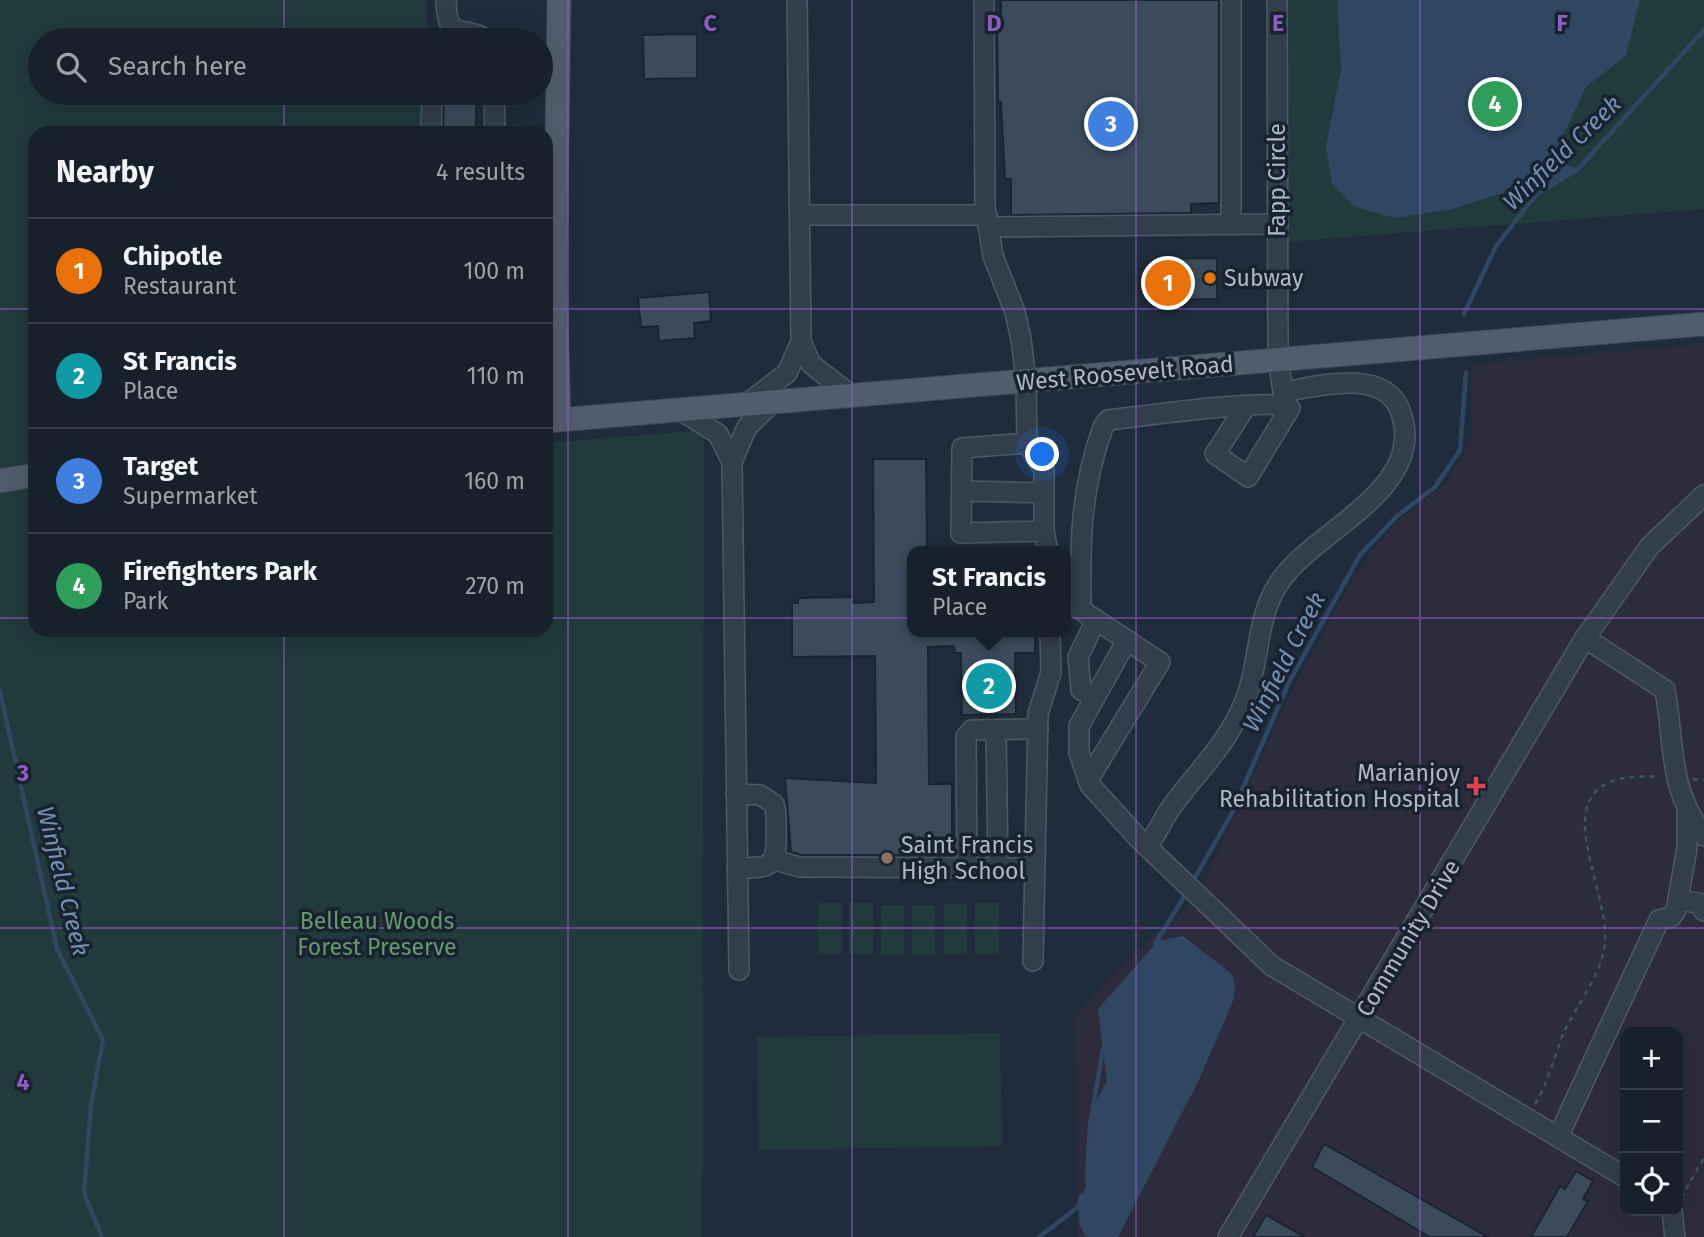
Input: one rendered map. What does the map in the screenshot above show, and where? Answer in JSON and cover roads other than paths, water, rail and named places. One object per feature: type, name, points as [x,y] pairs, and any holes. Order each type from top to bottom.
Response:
[{"type":"main road","points":[[553,187],[559,0]]},
{"type":"main road","name":"West Roosevelt Road","points":[[553,421],[1704,324]]},
{"type":"main road","points":[[0,481],[28,476]]},
{"type":"street","points":[[446,0],[446,28]]},
{"type":"street","points":[[797,0],[801,342],[811,364],[852,396]]},
{"type":"street","points":[[984,0],[988,221],[993,256],[1015,312],[1026,381],[1027,443],[1044,470],[1044,531],[1047,546]]},
{"type":"street","points":[[1231,0],[1231,224]]},
{"type":"street","name":"Fapp Circle","points":[[1277,0],[1278,360],[1284,398]]},
{"type":"street","points":[[431,126],[432,105]]},
{"type":"street","points":[[494,105],[495,126]]},
{"type":"street","points":[[800,215],[988,221],[1278,224]]},
{"type":"street","points":[[746,405],[787,373],[801,342]]},
{"type":"street","points":[[1088,780],[1160,662],[1080,610],[1080,527],[1092,458],[1108,420],[1247,406],[1340,384],[1379,388],[1393,399],[1401,412],[1404,431],[1401,453],[1374,496],[1280,579],[1266,607],[1252,677],[1231,731],[1170,808],[1147,847]]},
{"type":"street","points":[[1247,406],[1215,454],[1248,477],[1290,408],[1284,398]]},
{"type":"street","points":[[739,970],[732,462],[747,427],[773,402]]},
{"type":"street","points":[[680,410],[718,434],[732,462]]},
{"type":"street","points":[[1027,443],[962,448],[961,533],[1044,531]]},
{"type":"street","points":[[962,491],[1044,493]]},
{"type":"street","name":"Community Drive","points":[[1229,1237],[1585,638],[1650,545],[1704,495]]},
{"type":"street","points":[[1095,697],[1081,690],[1078,657],[1096,620]]},
{"type":"street","points":[[1032,961],[1038,714],[1051,672],[1050,637]]},
{"type":"street","points":[[1585,638],[1665,690],[1676,778],[1688,815],[1704,836]]},
{"type":"street","points":[[1127,640],[1079,726],[1079,753],[1088,780],[1147,847],[1272,966],[1359,1021],[1620,1174]]},
{"type":"street","points":[[967,868],[965,744],[971,730],[1038,729]]},
{"type":"street","points":[[996,730],[998,868]]},
{"type":"street","points":[[736,794],[760,795],[774,804],[777,848],[774,860],[764,867],[737,868]]},
{"type":"street","points":[[1558,1137],[1660,920],[1671,917],[1679,900],[1687,848],[1688,815]]},
{"type":"street","points":[[774,860],[800,867],[1034,868]]},
{"type":"street","points":[[1679,900],[1698,904],[1704,911]]},
{"type":"street","points":[[1673,1216],[1675,1237]]},
{"type":"water","points":[[1337,0],[1640,0],[1626,56],[1586,87],[1552,159],[1578,169],[1536,195],[1513,190],[1452,209],[1395,218],[1355,207],[1332,184],[1326,146],[1341,69]]},
{"type":"water","points":[[1183,936],[1232,974],[1235,985],[1233,1001],[1198,1082],[1118,1237],[1087,1237],[1080,1226],[1078,1207],[1089,1177],[1093,1107],[1107,1081],[1098,1009],[1158,941]]},
{"type":"waterway","name":"Winfield Creek","points":[[1464,314],[1496,246],[1536,195],[1578,169],[1704,30]]},
{"type":"waterway","name":"Winfield Creek","points":[[1193,881],[1232,813],[1289,682],[1360,555],[1397,516],[1435,487],[1460,450],[1466,373]]},
{"type":"waterway","name":"Winfield Creek","points":[[0,691],[57,949],[103,1040],[91,1105],[84,1193],[102,1237]]},
{"type":"waterway","name":"Winfield Creek","points":[[1155,944],[1187,892]]},
{"type":"waterway","name":"Winfield Creek","points":[[1087,1181],[1090,1125],[1103,1048]]},
{"type":"waterway","name":"Winfield Creek","points":[[1039,1237],[1078,1207],[1082,1196]]},
{"type":"place","name":"Firefighters Park","points":[[1495,104]]},
{"type":"place","name":"Target","points":[[1111,124]]},
{"type":"place","name":"Subway","points":[[1210,278]]},
{"type":"place","name":"Chipotle","points":[[1168,283]]},
{"type":"place","name":"St Francis","points":[[989,686]]},
{"type":"place","name":"Marianjoy Rehabilitation Hospital","points":[[1476,786]]},
{"type":"place","name":"Saint Francis High School","points":[[887,858]]},
{"type":"park label","name":"Belleau Woods Forest Preserve","points":[[377,934]]}]
